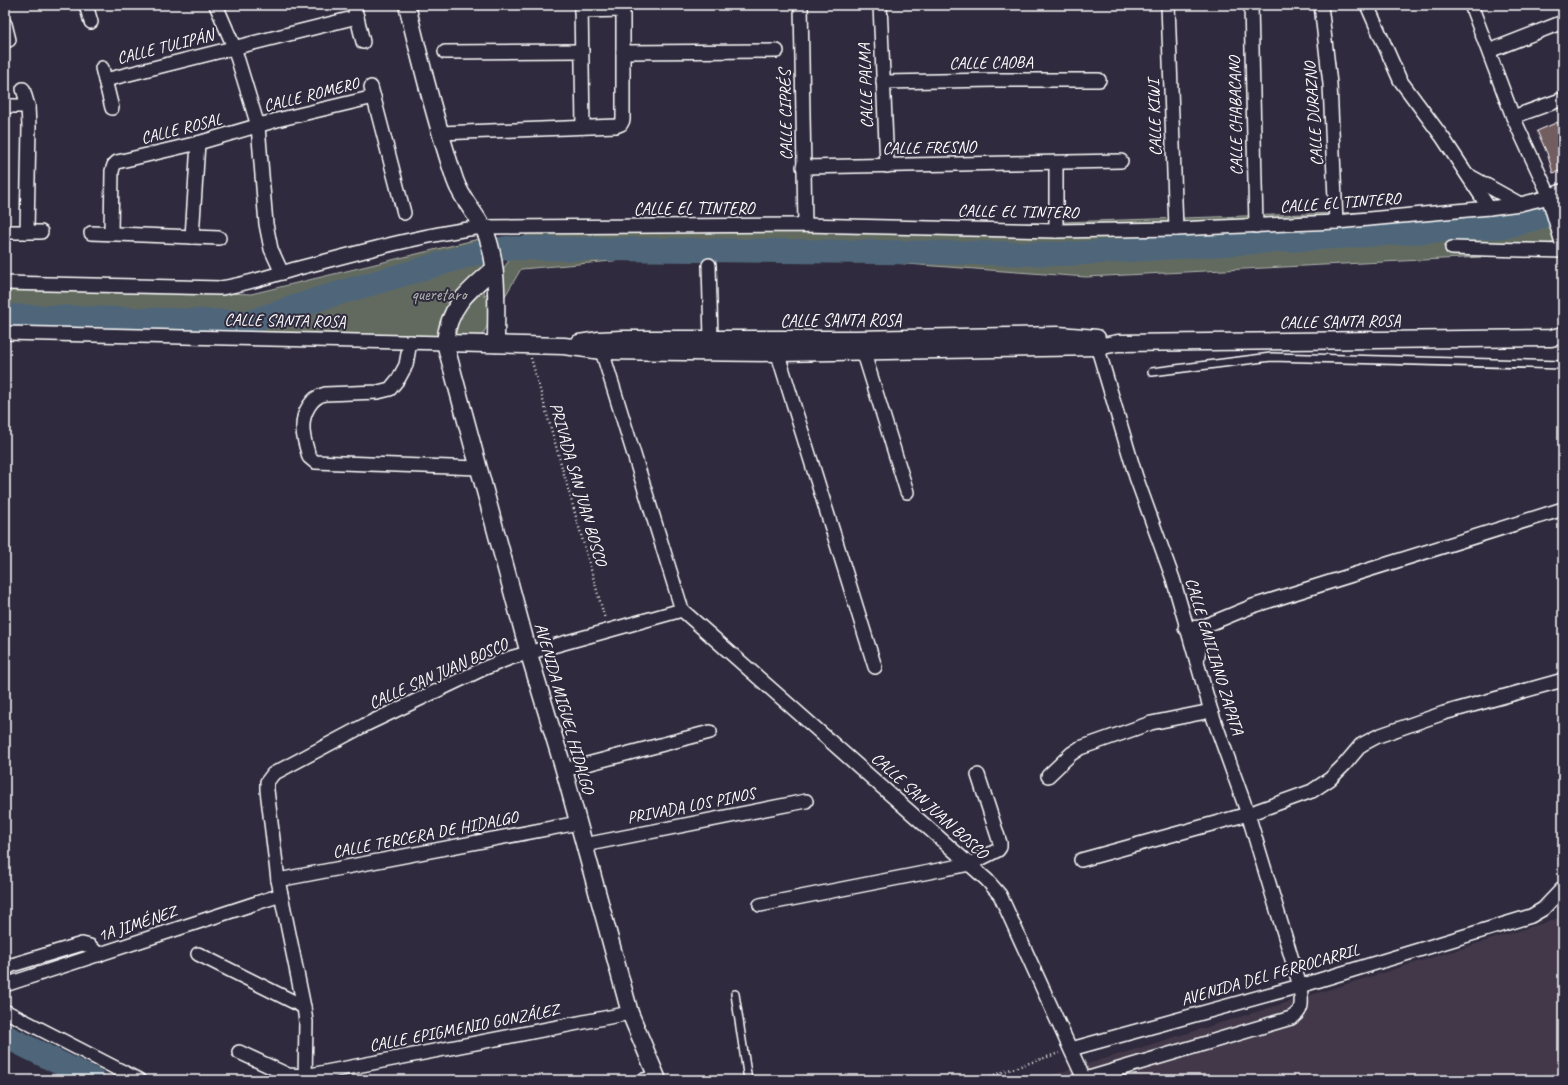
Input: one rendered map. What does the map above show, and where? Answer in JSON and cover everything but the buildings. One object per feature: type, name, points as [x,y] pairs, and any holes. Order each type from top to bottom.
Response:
[{"type":"street","points":[[86,5],[91,22]]},
{"type":"street","points":[[216,5],[234,47],[258,126],[266,224],[271,249],[282,273]]},
{"type":"street","points":[[407,5],[440,133],[456,183],[485,232],[494,265],[496,293],[496,344]]},
{"type":"street","name":"CALLE CIPRÉS","points":[[801,5],[805,225]]},
{"type":"street","name":"CALLE PALMA","points":[[880,5],[887,166]]},
{"type":"street","name":"CALLE KIWI","points":[[1168,5],[1176,229]]},
{"type":"street","name":"CALLE CHABACANO","points":[[1251,5],[1256,226]]},
{"type":"street","name":"CALLE DURAZNO","points":[[1322,5],[1330,84],[1336,222]]},
{"type":"street","points":[[1367,5],[1400,80],[1444,138],[1489,208]]},
{"type":"street","points":[[1471,5],[1513,117],[1557,194],[1563,241]]},
{"type":"street","points":[[440,133],[583,128],[616,126],[621,124],[623,8],[581,8],[583,128]]},
{"type":"street","points":[[355,11],[363,42]]},
{"type":"street","name":"CALLE TULIPÁN","points":[[112,108],[104,74],[234,47],[355,11]]},
{"type":"street","points":[[1489,51],[1563,22]]},
{"type":"street","points":[[5,24],[9,40]]},
{"type":"street","points":[[445,52],[582,51]]},
{"type":"street","points":[[623,52],[778,51]]},
{"type":"street","name":"CALLE CAOBA","points":[[883,82],[1099,80]]},
{"type":"street","points":[[23,89],[28,106],[29,127],[27,232]]},
{"type":"street","name":"CALLE ROMERO","points":[[258,126],[372,92],[404,214]]},
{"type":"street","points":[[1513,117],[1563,99]]},
{"type":"street","points":[[5,106],[28,106]]},
{"type":"street","name":"CALLE ROSAL","points":[[111,233],[112,170],[114,165],[121,161],[258,126]]},
{"type":"street","points":[[192,237],[198,142]]},
{"type":"street","name":"CALLE FRESNO","points":[[803,167],[1121,161]]},
{"type":"street","points":[[1056,163],[1056,231]]},
{"type":"street","points":[[1468,175],[1520,204]]},
{"type":"street","name":"CALLE EL TINTERO","points":[[5,283],[221,288],[244,284],[410,239],[452,231],[485,232],[805,225],[1056,231],[1176,229],[1336,222],[1489,208],[1520,204],[1557,194]]},
{"type":"street","points":[[5,232],[41,232]]},
{"type":"street","points":[[90,233],[219,238]]},
{"type":"street","points":[[1452,248],[1563,251]]},
{"type":"street","points":[[445,343],[446,329],[455,307],[494,265]]},
{"type":"street","points":[[709,265],[711,339]]},
{"type":"street","name":"CALLE SANTA ROSA","points":[[5,333],[564,346],[602,351],[689,345],[711,339],[776,346]]},
{"type":"street","name":"CALLE SANTA ROSA","points":[[564,346],[606,339],[689,345],[776,346],[1033,342],[1118,343],[1551,338],[1563,335]]},
{"type":"street","points":[[410,342],[406,365],[399,378],[390,389],[378,392],[325,394],[318,396],[311,402],[303,426],[309,457],[315,462],[478,468]]},
{"type":"street","name":"CALLE EMILIANO ZAPATA","points":[[1083,1080],[1291,1018],[1298,1015],[1302,1007],[1300,986],[1248,814],[1196,666],[1172,580],[1136,477],[1096,342]]},
{"type":"street","name":"AVENIDA MIGUEL HIDALGO","points":[[445,343],[529,654],[564,770],[630,1013],[653,1079]]},
{"type":"street","points":[[858,345],[866,360],[907,492]]},
{"type":"street","points":[[776,346],[875,667]]},
{"type":"street","points":[[602,351],[682,610]]},
{"type":"street","points":[[1186,628],[1202,626],[1253,606],[1563,509]]},
{"type":"street","name":"CALLE SAN JUAN BOSCO","points":[[278,880],[267,790],[267,782],[273,774],[365,725],[485,668],[510,658],[529,654],[682,610],[970,864],[1000,895],[1071,1049],[1083,1080]]},
{"type":"street","points":[[1196,666],[1202,626]]},
{"type":"street","points":[[1081,860],[1248,814],[1312,791],[1330,779],[1345,764],[1360,745],[1378,736],[1444,713],[1563,680]]},
{"type":"street","points":[[1048,776],[1071,754],[1080,748],[1151,723],[1211,711]]},
{"type":"street","points":[[564,770],[710,732]]},
{"type":"street","points":[[760,905],[970,864],[998,850],[1000,847],[978,775]]},
{"type":"street","name":"PRIVADA LOS PINOS","points":[[584,845],[806,801]]},
{"type":"street","name":"CALLE TERCERA DE HIDALGO","points":[[278,880],[578,823]]},
{"type":"street","points":[[278,880],[304,1007],[306,1022],[305,1078]]},
{"type":"street","name":"AVENIDA DEL FERROCARRIL","points":[[1071,1049],[1300,986],[1531,916],[1542,909],[1563,888]]},
{"type":"street","name":"1A JIMÉNEZ","points":[[5,985],[281,894]]},
{"type":"street","points":[[5,970],[12,965],[82,944],[90,946],[98,954]]},
{"type":"street","points":[[198,954],[304,1007]]},
{"type":"street","points":[[5,1011],[138,1080]]},
{"type":"street","name":"CALLE EPIGMENIO GONZÁLEZ","points":[[239,1052],[288,1075],[305,1078],[630,1013]]},
{"type":"lane","points":[[1152,372],[1271,357],[1563,365]]},
{"type":"lane","points":[[735,994],[748,1080]]},
{"type":"path","name":"PRIVADA SAN JUAN BOSCO","points":[[527,345],[609,631]]},
{"type":"path","points":[[979,1080],[1071,1049]]},
{"type":"shaded area","points":[[1563,917],[1563,1080],[1036,1080]]},
{"type":"green space","name":"queretaro","points":[[1563,183],[1563,238],[1521,255],[1086,277],[727,251],[521,269],[481,337],[5,333],[5,285],[251,294],[487,237],[484,297],[532,227],[909,227],[1489,208]]},
{"type":"waterway","points":[[5,316],[249,322],[322,298],[474,254],[506,248],[1067,254],[1508,226],[1563,211]]},
{"type":"waterway","points":[[5,1036],[94,1080]]},
{"type":"railway","points":[[1536,1080],[1563,1075]]}]
